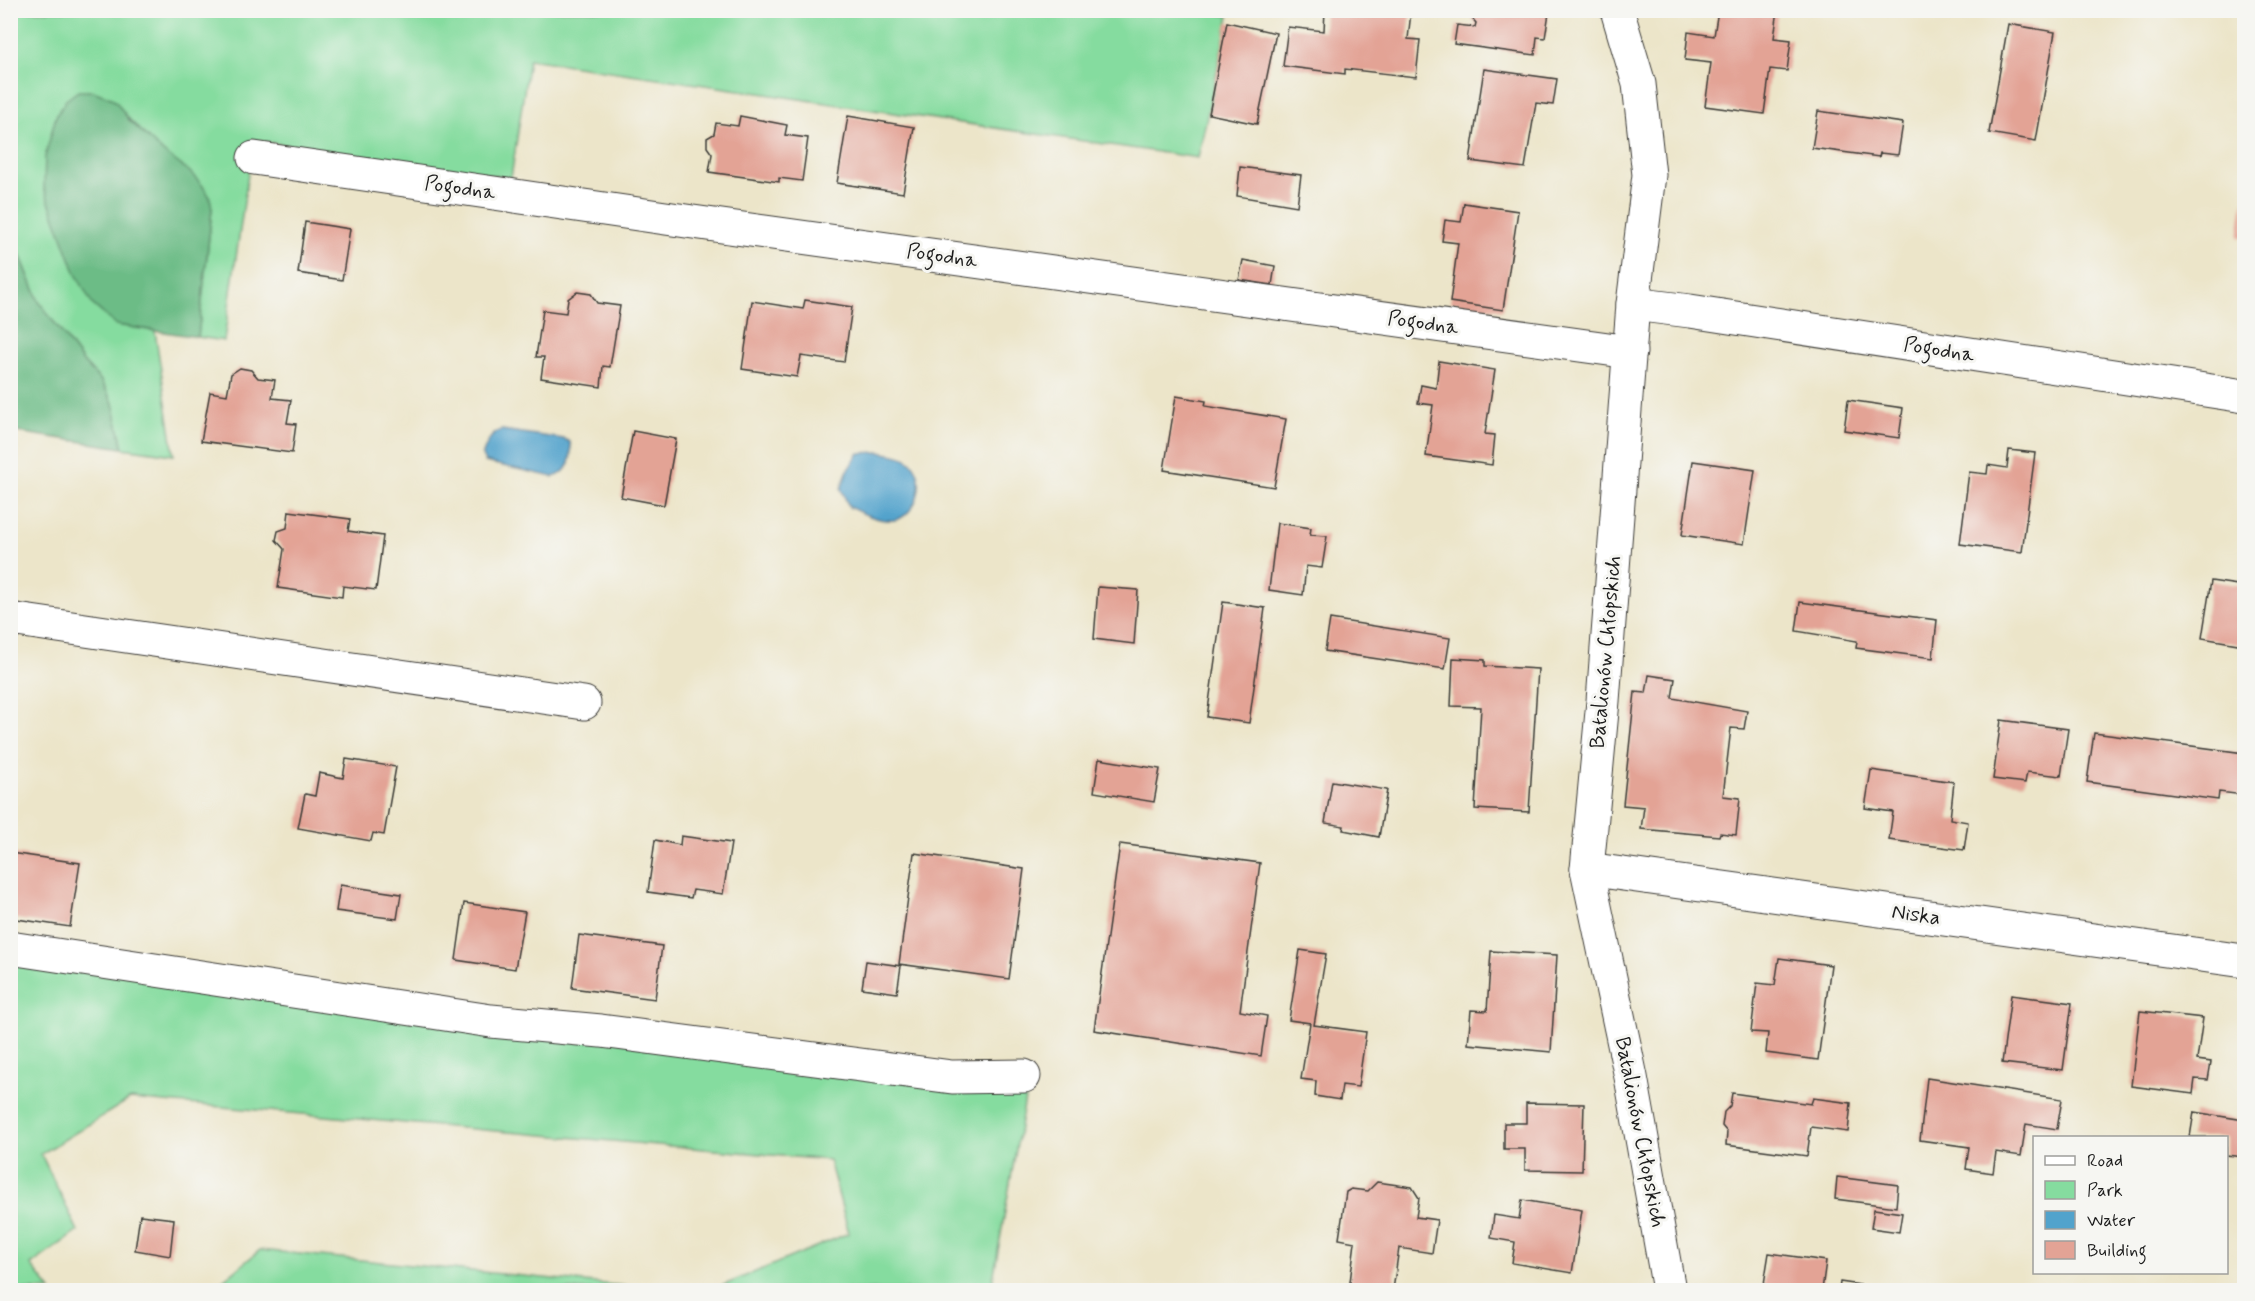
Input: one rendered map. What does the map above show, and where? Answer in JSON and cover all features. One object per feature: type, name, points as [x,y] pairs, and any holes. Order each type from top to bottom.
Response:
[{"type":"street","name":"Batalionów Chłopskich","points":[[1617,10],[1639,84],[1649,175],[1633,304],[1604,701],[1587,869],[1631,1077],[1669,1290]]},
{"type":"street","name":"Pogodna","points":[[254,158],[693,222],[1630,352]]},
{"type":"street","name":"Pogodna","points":[[1633,304],[2244,396]]},
{"type":"street","points":[[10,619],[584,704]]},
{"type":"street","name":"Niska","points":[[1587,869],[2244,961]]},
{"type":"street","points":[[10,948],[491,1021],[601,1031],[952,1077],[1024,1076]]},
{"type":"green space","points":[[1199,10],[1229,16],[1198,158],[529,59],[511,178],[253,140],[224,341],[198,337],[212,209],[209,199],[199,183],[150,141],[111,98],[44,188],[60,229],[116,325],[155,331],[174,455],[123,448],[113,403],[101,381],[84,363],[39,302],[11,237],[11,11]]},
{"type":"green space","points":[[78,91],[93,91],[111,98],[129,120],[163,152],[189,171],[210,197],[212,209],[198,337],[116,325],[92,304],[75,272],[44,188],[45,157],[56,116],[66,100]]},
{"type":"green space","points":[[11,237],[39,302],[84,363],[101,381],[113,403],[123,448],[11,431]]},
{"type":"green space","points":[[11,952],[1027,1088],[991,1290],[712,1290],[849,1233],[829,1160],[130,1099],[41,1154],[78,1231],[31,1265],[51,1290],[11,1290]]},
{"type":"green space","points":[[260,1250],[664,1290],[211,1290]]},
{"type":"water","points":[[502,430],[564,439],[570,442],[569,464],[563,472],[553,477],[485,462],[482,456],[487,444],[494,434]]},
{"type":"water","points":[[880,452],[907,459],[918,474],[918,494],[915,503],[902,517],[894,520],[877,518],[849,507],[841,489],[847,472],[859,453]]},
{"type":"building","points":[[1325,10],[1411,12],[1408,39],[1420,40],[1416,77],[1345,69],[1345,74],[1283,66],[1288,27],[1324,31]]},
{"type":"building","points":[[1472,10],[1541,10],[1549,13],[1545,38],[1537,37],[1535,55],[1454,44],[1457,25],[1475,27],[1476,23],[1471,17]]},
{"type":"building","points":[[1718,10],[1778,10],[1774,38],[1791,40],[1787,71],[1770,69],[1764,114],[1705,106],[1711,63],[1685,60],[1688,32],[1714,36]]},
{"type":"building","points":[[1227,22],[1276,33],[1257,124],[1209,114]]},
{"type":"building","points":[[2008,24],[2055,32],[2036,141],[1989,133]]},
{"type":"building","points":[[1484,69],[1557,79],[1553,105],[1536,103],[1525,168],[1470,161]]},
{"type":"building","points":[[1818,111],[1903,123],[1898,155],[1880,153],[1879,157],[1812,148]]},
{"type":"building","points":[[740,116],[787,125],[785,135],[808,138],[802,181],[779,178],[779,182],[709,172],[712,154],[707,147],[707,138],[714,134],[716,123],[738,126]]},
{"type":"building","points":[[848,116],[914,127],[903,193],[837,183]]},
{"type":"building","points":[[1240,167],[1301,175],[1297,206],[1237,196]]},
{"type":"building","points":[[2244,202],[2244,238],[2238,237]]},
{"type":"building","points":[[1464,203],[1518,211],[1503,310],[1450,302],[1458,243],[1442,241],[1445,220],[1461,222]]},
{"type":"building","points":[[305,222],[350,229],[342,280],[298,273]]},
{"type":"building","points":[[1243,260],[1275,266],[1272,285],[1239,280]]},
{"type":"building","points":[[577,292],[591,294],[597,303],[620,306],[610,367],[603,366],[601,387],[541,378],[544,357],[536,357],[543,310],[566,313],[568,299]]},
{"type":"building","points":[[805,300],[852,307],[844,362],[801,356],[797,377],[742,369],[752,301],[803,309]]},
{"type":"building","points":[[1439,361],[1495,370],[1485,434],[1495,435],[1492,465],[1426,456],[1433,405],[1418,403],[1421,385],[1436,388]]},
{"type":"building","points":[[240,368],[251,370],[258,378],[275,380],[272,398],[291,400],[287,423],[296,424],[292,453],[201,441],[210,392],[227,395],[231,374]]},
{"type":"building","points":[[1176,396],[1206,401],[1205,406],[1286,419],[1274,487],[1164,470]]},
{"type":"building","points":[[1848,400],[1903,408],[1899,438],[1844,430]]},
{"type":"building","points":[[633,431],[676,439],[664,505],[621,497]]},
{"type":"building","points":[[2009,450],[2035,453],[2022,552],[1960,544],[1969,472],[1987,474],[1988,465],[2007,468]]},
{"type":"building","points":[[1693,461],[1755,470],[1744,544],[1682,535]]},
{"type":"building","points":[[289,511],[350,519],[348,531],[383,536],[376,590],[343,586],[342,597],[278,588],[284,549],[276,540],[278,531],[287,528]]},
{"type":"building","points":[[1277,523],[1311,528],[1310,535],[1327,536],[1322,568],[1306,566],[1303,595],[1269,590]]},
{"type":"building","points":[[2211,581],[2244,586],[2244,645],[2202,638]]},
{"type":"building","points":[[1098,587],[1138,590],[1134,644],[1094,639]]},
{"type":"building","points":[[1223,602],[1265,608],[1249,723],[1207,717]]},
{"type":"building","points":[[1800,602],[1937,620],[1933,658],[1856,648],[1857,641],[1796,631]]},
{"type":"building","points":[[1330,619],[1450,638],[1445,669],[1325,651]]},
{"type":"building","points":[[1453,658],[1485,660],[1485,666],[1538,669],[1529,812],[1475,809],[1481,707],[1451,706]]},
{"type":"building","points":[[1649,675],[1675,679],[1672,698],[1747,711],[1744,729],[1731,728],[1723,796],[1740,798],[1736,835],[1720,833],[1719,836],[1641,829],[1644,807],[1623,805],[1635,692],[1646,693]]},
{"type":"building","points":[[2001,720],[2068,729],[2061,776],[2027,772],[2025,783],[1993,779]]},
{"type":"building","points":[[2094,733],[2244,753],[2244,795],[2219,792],[2218,800],[2087,782]]},
{"type":"building","points":[[346,759],[396,767],[384,835],[373,833],[371,841],[298,828],[305,794],[315,796],[319,773],[343,778]]},
{"type":"building","points":[[1099,759],[1160,769],[1154,802],[1094,792]]},
{"type":"building","points":[[1871,770],[1954,782],[1950,819],[1968,822],[1964,850],[1889,840],[1893,812],[1865,808]]},
{"type":"building","points":[[1332,781],[1387,790],[1379,837],[1343,830],[1344,826],[1325,823]]},
{"type":"building","points":[[681,836],[731,843],[723,894],[693,890],[691,898],[648,892],[655,840],[680,845]]},
{"type":"building","points":[[1120,844],[1260,863],[1240,1011],[1267,1016],[1261,1056],[1094,1030]]},
{"type":"building","points":[[10,853],[80,863],[70,927],[10,918]]},
{"type":"building","points":[[914,853],[1024,869],[1009,979],[899,964]]},
{"type":"building","points":[[340,885],[401,894],[397,919],[336,911]]},
{"type":"building","points":[[464,903],[525,912],[515,969],[456,960]]},
{"type":"building","points":[[579,935],[662,946],[655,999],[572,988]]},
{"type":"building","points":[[1300,950],[1326,954],[1314,1025],[1366,1032],[1358,1087],[1342,1085],[1340,1100],[1315,1096],[1316,1081],[1301,1079],[1310,1023],[1289,1020]]},
{"type":"building","points":[[1491,951],[1557,955],[1551,1052],[1468,1044],[1471,1010],[1487,1011]]},
{"type":"building","points":[[1779,958],[1831,965],[1818,1060],[1766,1053],[1768,1033],[1751,1032],[1757,983],[1775,985]]},
{"type":"building","points":[[866,961],[901,966],[897,993],[862,988]]},
{"type":"building","points":[[2011,995],[2072,1003],[2063,1070],[2002,1063]]},
{"type":"building","points":[[2140,1011],[2203,1018],[2197,1060],[2211,1062],[2208,1080],[2195,1079],[2193,1094],[2131,1086]]},
{"type":"building","points":[[1927,1078],[2062,1099],[2057,1129],[2026,1124],[2021,1156],[1996,1152],[1993,1173],[1966,1169],[1969,1147],[1920,1140]]},
{"type":"building","points":[[1732,1093],[1811,1104],[1813,1098],[1851,1103],[1848,1132],[1811,1127],[1807,1156],[1726,1145],[1727,1132],[1722,1126],[1724,1112],[1730,1106]]},
{"type":"building","points":[[1526,1103],[1584,1104],[1582,1171],[1525,1170],[1525,1149],[1504,1149],[1504,1123],[1526,1123]]},
{"type":"building","points":[[2194,1112],[2244,1120],[2244,1157],[2228,1155],[2228,1136],[2190,1136]]},
{"type":"building","points":[[1837,1177],[1898,1185],[1896,1207],[1835,1199]]},
{"type":"building","points":[[1377,1182],[1412,1187],[1419,1198],[1416,1217],[1437,1220],[1432,1253],[1399,1248],[1393,1290],[1349,1290],[1355,1242],[1339,1239],[1346,1192],[1351,1189],[1368,1191]]},
{"type":"building","points":[[1522,1200],[1582,1210],[1572,1273],[1512,1263],[1515,1242],[1491,1238],[1494,1215],[1519,1219]]},
{"type":"building","points":[[1874,1209],[1902,1213],[1899,1232],[1871,1228]]},
{"type":"building","points":[[140,1215],[174,1219],[170,1256],[135,1250]]},
{"type":"building","points":[[1769,1253],[1826,1261],[1822,1290],[1763,1290]]},
{"type":"building","points":[[1840,1282],[1887,1289],[1887,1290],[1839,1290]]}]
